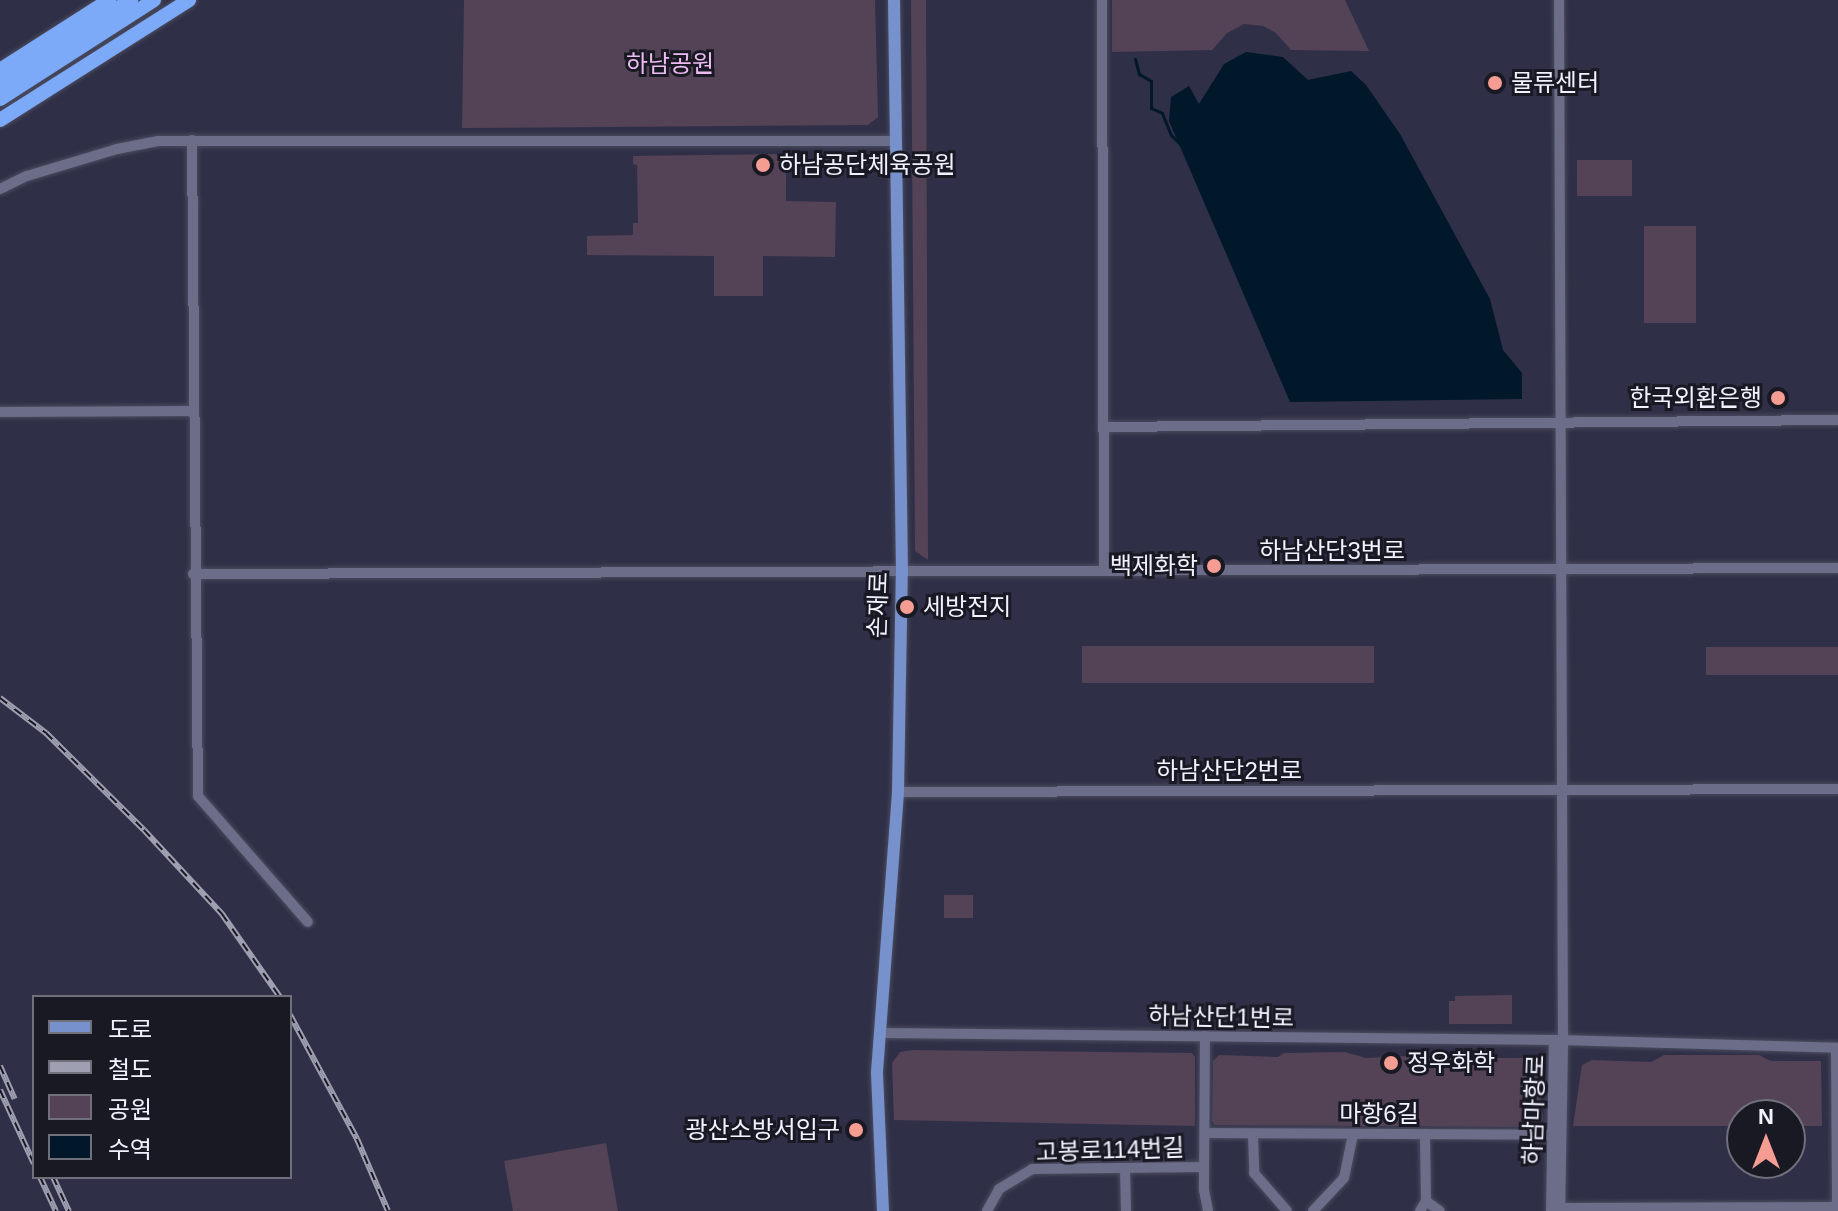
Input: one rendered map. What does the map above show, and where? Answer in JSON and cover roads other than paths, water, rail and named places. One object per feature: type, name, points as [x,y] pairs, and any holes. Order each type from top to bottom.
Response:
[{"type":"highway","points":[[0,70],[109,0]]},
{"type":"highway","points":[[0,84],[131,0]]},
{"type":"highway","points":[[0,99],[154,0]]},
{"type":"highway","points":[[0,120],[189,0]]},
{"type":"main road","name":"손재로","points":[[883,1211],[877,1072],[898,792],[902,573],[894,0]]},
{"type":"street","points":[[1102,0],[1104,571]]},
{"type":"street","points":[[1559,0],[1560,1040]]},
{"type":"street","points":[[192,140],[193,574],[198,796],[308,922]]},
{"type":"street","points":[[0,189],[27,176],[117,149],[158,141],[897,141]]},
{"type":"street","points":[[0,412],[194,411]]},
{"type":"street","points":[[1105,427],[1559,420],[1838,420]]},
{"type":"street","name":"하남산단3번로","points":[[193,574],[1838,568]]},
{"type":"street","name":"하남산단2번로","points":[[898,792],[1838,789]]},
{"type":"street","name":"하남산단1번로","points":[[882,1033],[1560,1040],[1837,1048]]},
{"type":"street","points":[[1205,1036],[1204,1167],[1208,1211]]},
{"type":"street","name":"하남마항로","points":[[1557,1210],[1552,1135],[1554,1047],[1560,1040]]},
{"type":"street","name":"하남마항로","points":[[1557,1210],[1560,1040]]},
{"type":"street","points":[[1557,1210],[1837,1208],[1837,1048]]},
{"type":"street","name":"마항6길","points":[[1205,1133],[1552,1135]]},
{"type":"street","points":[[1313,1211],[1344,1178],[1353,1134]]},
{"type":"street","points":[[1425,1134],[1423,1206],[1440,1211]]},
{"type":"street","points":[[1253,1135],[1254,1173],[1287,1211]]},
{"type":"street","name":"고봉로114번길","points":[[987,1211],[999,1189],[1032,1169],[1204,1167]]},
{"type":"street","points":[[1125,1170],[1126,1211]]},
{"type":"water","points":[[1246,52],[1283,57],[1308,80],[1351,71],[1366,85],[1400,134],[1490,299],[1503,350],[1522,373],[1522,399],[1290,402],[1169,121],[1171,97],[1189,86],[1199,104],[1224,64]]},
{"type":"waterway","points":[[1135,59],[1139,74],[1151,81],[1151,108],[1162,113],[1171,135],[1180,144]]},
{"type":"railway","points":[[0,698],[46,733],[144,830],[222,914],[279,995]]},
{"type":"railway","points":[[292,1019],[357,1139],[388,1211]]},
{"type":"railway","points":[[0,1066],[15,1099]]},
{"type":"railway","points":[[0,1090],[32,1160]]},
{"type":"railway","points":[[41,1179],[56,1211]]},
{"type":"railway","points":[[54,1179],[69,1211]]},
{"type":"place","name":"물류센터","points":[[1495,83]]},
{"type":"place","name":"하남공단체육공원","points":[[763,165]]},
{"type":"place","name":"한국외환은행","points":[[1778,398]]},
{"type":"place","name":"백제화학","points":[[1214,566]]},
{"type":"place","name":"세방전지","points":[[907,607]]},
{"type":"place","name":"정우화학","points":[[1391,1063]]},
{"type":"place","name":"광산소방서입구","points":[[856,1130]]},
{"type":"park label","name":"하남공원","points":[[670,64]]}]
